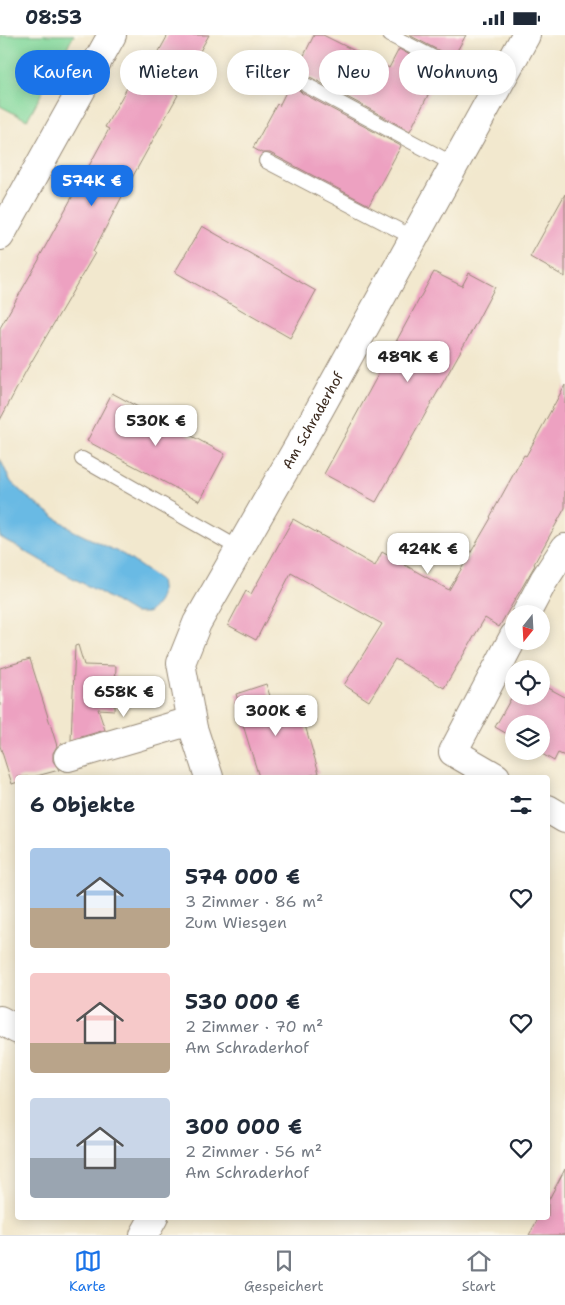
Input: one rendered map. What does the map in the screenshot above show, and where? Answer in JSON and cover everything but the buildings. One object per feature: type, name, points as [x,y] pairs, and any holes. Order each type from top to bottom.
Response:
[{"type":"street","points":[[0,237],[112,35]]},
{"type":"street","name":"Am Schraderhof","points":[[516,53],[526,35]]},
{"type":"street","name":"Am Schraderhof","points":[[208,775],[191,721],[181,663],[197,623],[319,410],[493,95]]},
{"type":"street","points":[[531,605],[544,580],[565,548]]},
{"type":"street","points":[[493,775],[453,752],[507,650]]},
{"type":"street","points":[[68,757],[191,721]]},
{"type":"street","points":[[550,810],[565,819]]},
{"type":"street","points":[[0,1021],[15,1028]]},
{"type":"street","points":[[144,1235],[152,1220]]},
{"type":"lane","points":[[390,35],[419,50]]},
{"type":"lane","points":[[309,87],[455,165]]},
{"type":"lane","points":[[266,161],[414,238]]},
{"type":"lane","points":[[82,459],[240,549]]},
{"type":"green space","points":[[0,35],[74,35],[66,50],[15,50],[15,95],[41,95],[27,120],[0,106]]},
{"type":"water","points":[[0,459],[11,482],[26,496],[74,531],[124,555],[160,580],[160,598],[148,613],[134,613],[0,537]]}]
